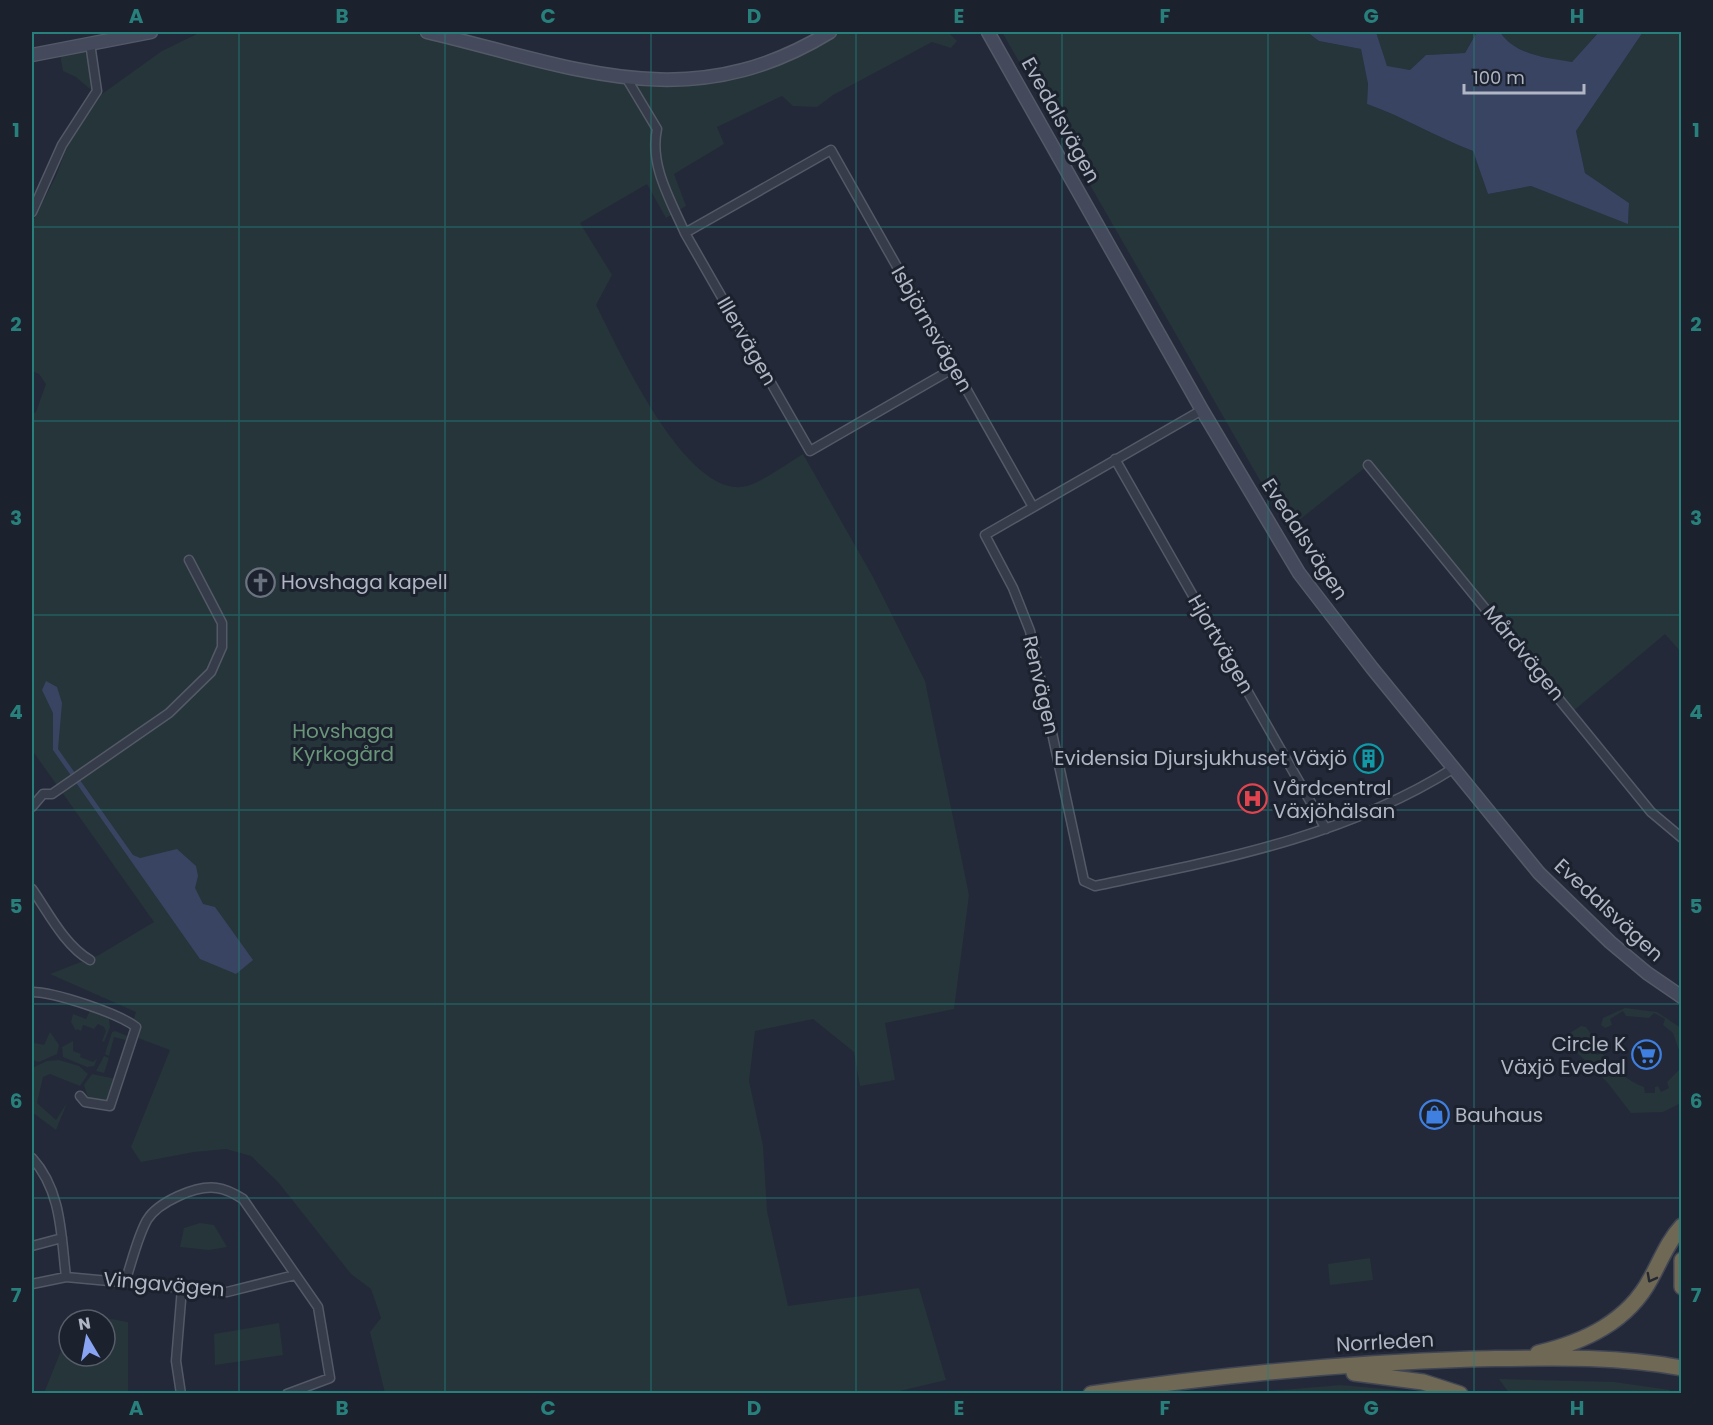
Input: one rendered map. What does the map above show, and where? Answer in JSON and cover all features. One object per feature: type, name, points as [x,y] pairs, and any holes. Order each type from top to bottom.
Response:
[{"type":"highway","points":[[1515,1358],[1568,1344],[1610,1325],[1643,1291],[1674,1235],[1682,1226]]},
{"type":"highway","points":[[1682,1260],[1682,1287]]},
{"type":"highway","name":"Norrleden","points":[[1091,1394],[1276,1370],[1515,1358],[1596,1359],[1682,1368]]},
{"type":"highway","name":"Norrleden","points":[[1144,1394],[1238,1382],[1474,1366],[1564,1364],[1628,1368],[1682,1375]]},
{"type":"highway","points":[[1354,1373],[1423,1382],[1460,1394]]},
{"type":"street","points":[[32,55],[151,32]]},
{"type":"street","points":[[427,32],[627,79],[675,81],[726,75],[768,64],[830,32]]},
{"type":"street","name":"Evedalsvägen","points":[[988,32],[1202,410],[1299,573],[1372,668],[1539,873],[1585,920],[1647,973],[1682,997]]},
{"type":"street","points":[[32,212],[62,145],[97,91],[90,43]]},
{"type":"street","points":[[627,79],[657,129],[654,142],[659,173],[685,233]]},
{"type":"street","name":"Isbjörnsvägen","points":[[685,233],[831,150],[1034,507]]},
{"type":"street","name":"Illervägen","points":[[685,233],[810,451],[954,368]]},
{"type":"street","name":"Renvägen","points":[[1202,410],[985,535],[1013,588],[1030,631],[1084,881],[1095,886],[1232,857],[1326,829],[1410,794],[1454,768]]},
{"type":"street","name":"Hjortvägen","points":[[1115,459],[1326,829]]},
{"type":"street","name":"Mårdvägen","points":[[1368,465],[1651,812],[1682,838]]},
{"type":"street","points":[[32,807],[43,794],[51,794],[169,713],[211,672],[222,647],[222,623],[189,560]]},
{"type":"street","points":[[32,889],[64,935],[82,956],[90,960]]},
{"type":"street","points":[[32,992],[46,992],[91,1007],[136,1027],[110,1106],[85,1102],[80,1096]]},
{"type":"street","points":[[32,1158],[55,1198],[66,1277]]},
{"type":"street","points":[[125,1282],[146,1222],[152,1213],[185,1194],[211,1188],[225,1190],[248,1204],[318,1307],[330,1378],[287,1394]]},
{"type":"street","points":[[32,1246],[62,1238]]},
{"type":"street","name":"Vingavägen","points":[[32,1284],[66,1277],[227,1292],[295,1275]]},
{"type":"street","points":[[181,1394],[176,1361],[182,1288]]},
{"type":"green space","name":"Hovshaga Kyrkogård","points":[[201,32],[409,32],[609,81],[674,86],[702,84],[783,63],[840,32],[948,32],[957,41],[951,48],[932,42],[833,95],[817,107],[793,106],[782,96],[717,127],[724,144],[674,174],[686,206],[666,218],[647,184],[580,223],[612,275],[596,305],[620,354],[657,418],[701,471],[724,485],[754,484],[803,454],[873,577],[925,681],[969,895],[954,1009],[885,1023],[895,1080],[860,1086],[854,1052],[813,1019],[755,1031],[749,1081],[763,1146],[767,1211],[788,1306],[919,1288],[946,1380],[887,1394],[385,1393],[370,1332],[381,1318],[371,1289],[351,1274],[278,1182],[251,1156],[226,1149],[194,1152],[141,1162],[131,1147],[170,1050],[138,1038],[140,1026],[133,1022],[136,1012],[50,974],[99,955],[154,922],[32,750],[32,414],[36,412],[46,384],[39,374],[32,371],[32,223],[56,176],[68,144],[102,94],[162,51]]},
{"type":"green space","points":[[1002,32],[1307,32],[1319,41],[1361,49],[1368,84],[1367,104],[1473,151],[1488,194],[1531,186],[1628,223],[1629,203],[1585,173],[1576,131],[1643,32],[1681,32],[1681,652],[1665,634],[1572,712],[1367,466],[1288,529]]},
{"type":"green space","points":[[1376,32],[1477,32],[1465,53],[1426,55],[1410,70],[1387,67]]},
{"type":"green space","points":[[1500,32],[1599,32],[1572,62],[1523,51],[1506,40]]},
{"type":"green space","points":[[83,50],[89,58],[91,90],[76,77],[63,71],[60,54]]},
{"type":"green space","points":[[1625,1008],[1657,1012],[1681,1028],[1681,1056],[1673,1033],[1663,1025],[1665,1019],[1654,1013],[1649,1018],[1626,1016],[1623,1011],[1610,1019],[1612,1025],[1605,1028],[1601,1025],[1603,1018]]},
{"type":"green space","points":[[90,1011],[109,1019],[110,1027],[104,1042],[102,1041],[106,1031],[104,1027],[98,1024],[94,1029],[83,1025],[81,1031],[77,1029],[76,1031],[71,1022],[73,1014],[86,1019]]},
{"type":"green space","points":[[1581,1026],[1586,1027],[1594,1038],[1589,1042],[1597,1055],[1602,1053],[1621,1073],[1644,1087],[1645,1093],[1655,1093],[1655,1087],[1658,1086],[1661,1092],[1669,1088],[1667,1082],[1681,1068],[1681,1103],[1663,1112],[1631,1113],[1607,1082],[1562,1038]]},
{"type":"green space","points":[[50,1032],[59,1045],[57,1054],[39,1062],[32,1060],[32,1045],[35,1043],[44,1045]]},
{"type":"green space","points":[[112,1032],[130,1037],[129,1041],[114,1037],[109,1056],[105,1054]]},
{"type":"green space","points":[[73,1041],[73,1051],[81,1054],[80,1057],[93,1062],[97,1059],[94,1066],[87,1067],[63,1057],[62,1047]]},
{"type":"green space","points":[[104,1056],[109,1058],[104,1073],[96,1071]]},
{"type":"green space","points":[[59,1060],[79,1066],[88,1074],[80,1086],[50,1074],[43,1077],[37,1103],[56,1120],[67,1103],[56,1130],[32,1112],[32,1068],[47,1061]]},
{"type":"green space","points":[[92,1074],[116,1079],[109,1102],[88,1098],[84,1085]]},
{"type":"green space","points":[[200,1223],[214,1225],[227,1247],[209,1250],[180,1247],[184,1228]]},
{"type":"green space","points":[[1370,1258],[1373,1280],[1330,1285],[1328,1264]]},
{"type":"green space","points":[[117,1320],[128,1322],[128,1393],[44,1393],[57,1361],[57,1368],[117,1368]]},
{"type":"green space","points":[[279,1323],[283,1355],[215,1365],[214,1334]]},
{"type":"green space","points":[[1499,1379],[1614,1382],[1670,1390],[1668,1394],[1509,1393]]},
{"type":"green space","points":[[1341,1385],[1427,1393],[1248,1393],[1258,1392]]},
{"type":"water","points":[[1307,32],[1376,32],[1387,66],[1410,70],[1426,55],[1465,53],[1477,32],[1500,32],[1506,40],[1523,51],[1572,62],[1599,32],[1643,32],[1576,131],[1585,173],[1629,203],[1628,224],[1531,186],[1488,194],[1473,151],[1367,104],[1368,84],[1361,49],[1319,41]]},
{"type":"water","points":[[46,681],[57,687],[62,703],[58,749],[133,855],[140,858],[177,849],[196,866],[198,876],[195,888],[203,904],[215,907],[253,960],[236,974],[200,959],[53,750],[53,713],[42,690]]},
{"type":"place","name":"Hovshaga kapell","points":[[260,582]]},
{"type":"place","name":"Evidensia Djursjukhuset Växjö","points":[[1368,758]]},
{"type":"place","name":"Vårdcentral Växjöhälsan","points":[[1252,799]]},
{"type":"place","name":"Circle K Växjö Evedal","points":[[1647,1055]]},
{"type":"place","name":"Bauhaus","points":[[1434,1115]]}]
